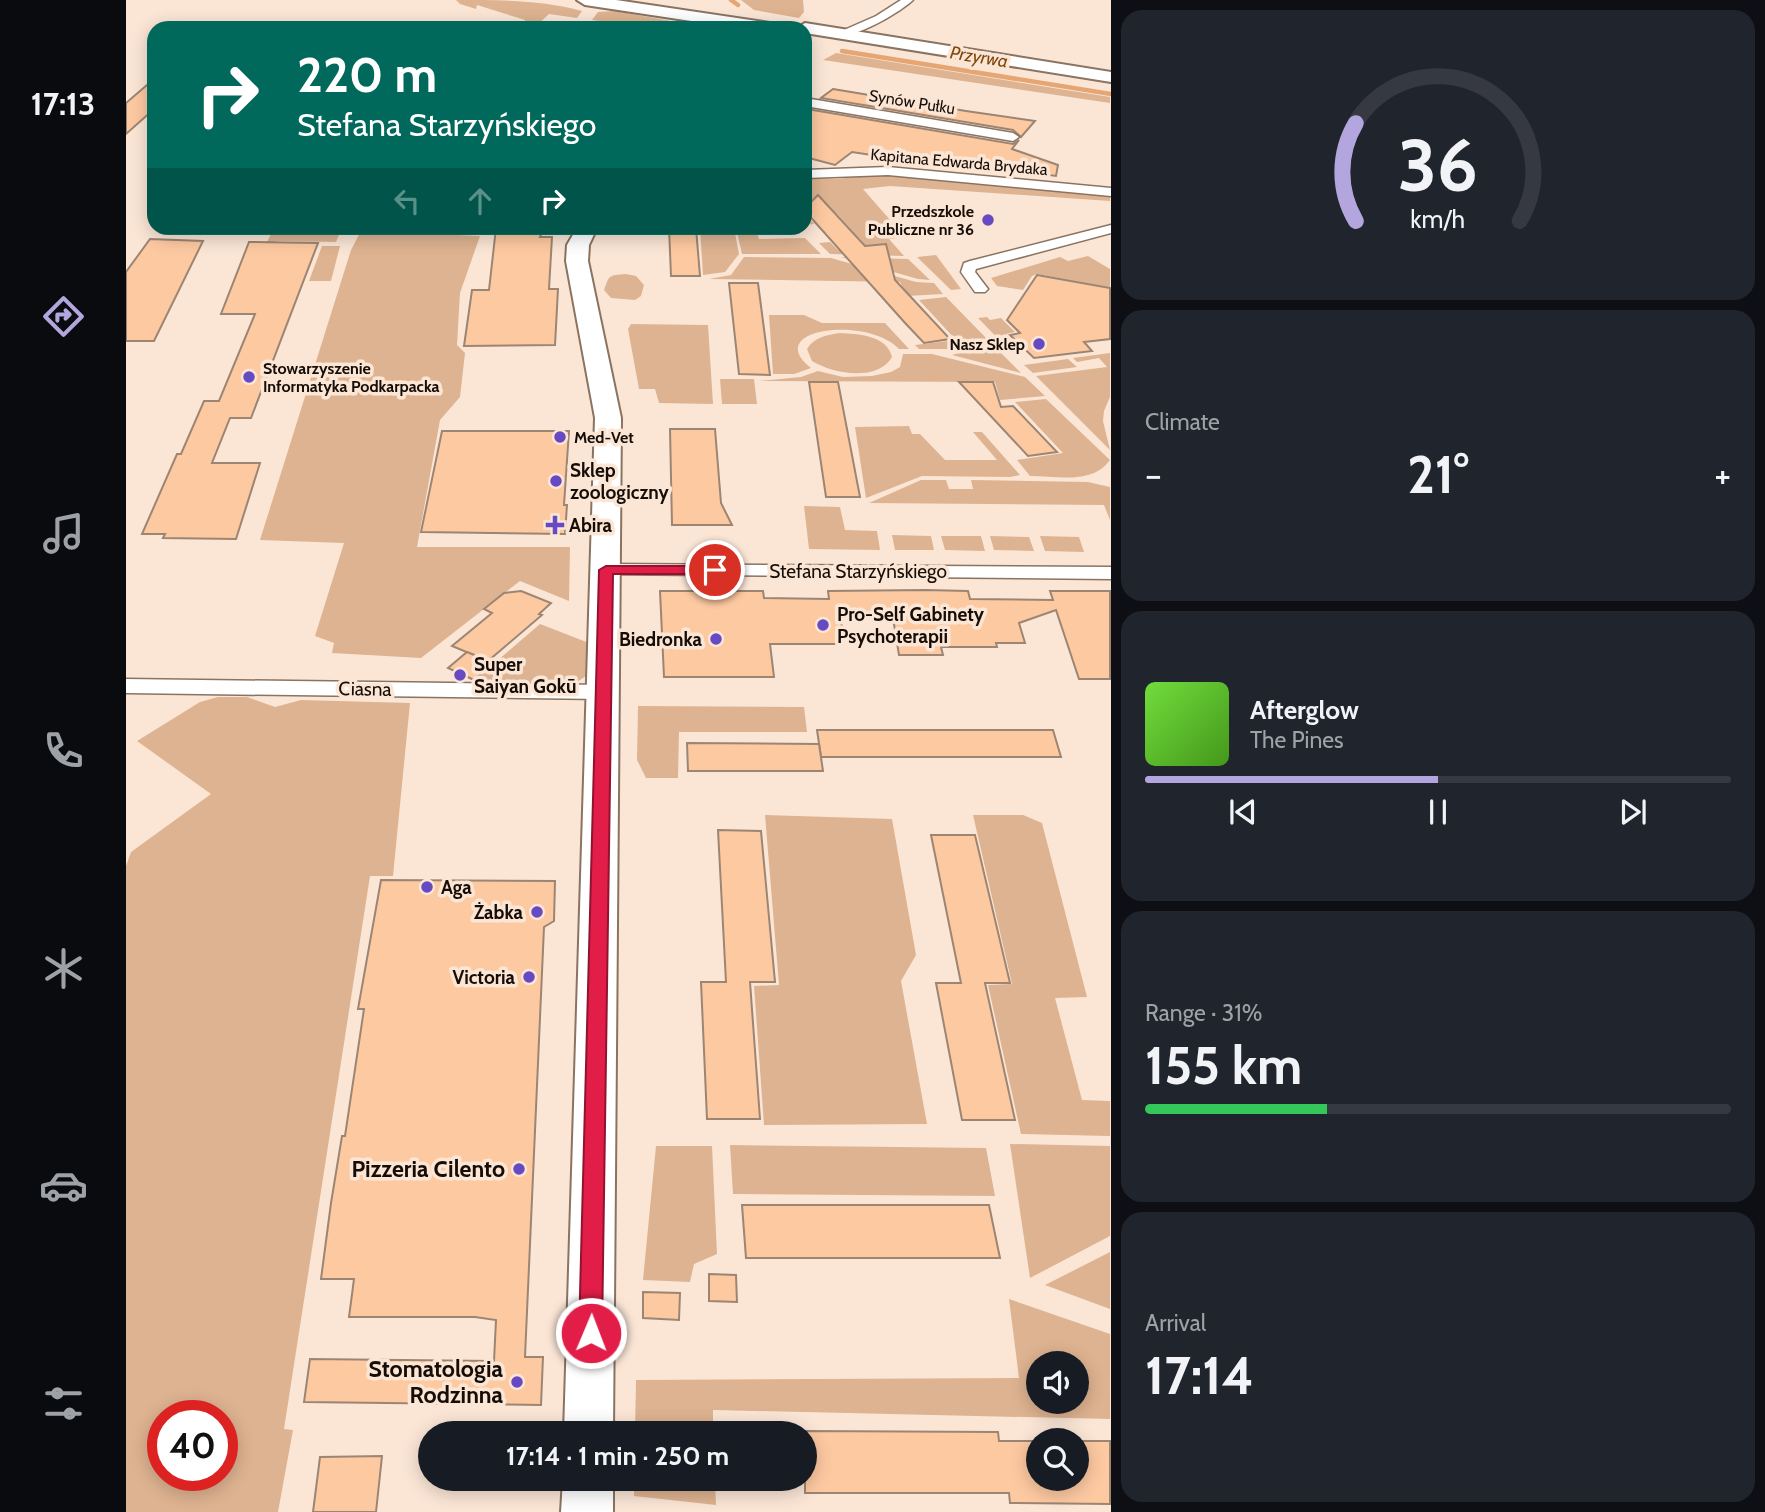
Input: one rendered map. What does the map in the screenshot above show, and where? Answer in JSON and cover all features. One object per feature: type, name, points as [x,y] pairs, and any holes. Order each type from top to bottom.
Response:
[{"type":"street","points":[[593,0],[726,21]]},
{"type":"street","points":[[631,0],[737,21]]},
{"type":"street","points":[[837,36],[880,18],[908,0]]},
{"type":"street","points":[[812,35],[837,36],[1111,79]]},
{"type":"street","name":"Synów Pułku","points":[[812,103],[1013,137]]},
{"type":"street","name":"Kapitana Edwarda Brydaka","points":[[812,174],[888,171],[1111,192]]},
{"type":"street","points":[[980,289],[968,272],[969,266],[1111,229]]},
{"type":"street","points":[[583,235],[578,245],[577,261],[608,418],[589,1421]]},
{"type":"street","name":"Stefana Starzyńskiego","points":[[606,570],[1111,573]]},
{"type":"street","name":"Ciasna","points":[[126,686],[603,692]]},
{"type":"street","points":[[587,1512],[588,1491]]},
{"type":"shaded area","points":[[456,0],[536,3],[582,11],[577,18],[549,14],[542,21],[525,21],[477,5],[476,9]]},
{"type":"shaded area","points":[[741,0],[803,0],[804,12],[799,18],[754,10]]},
{"type":"shaded area","points":[[615,11],[671,21],[592,20],[598,12]]},
{"type":"shaded area","points":[[836,53],[1110,97],[1110,103],[823,60]]},
{"type":"shaded area","points":[[883,174],[1110,196],[1110,201],[890,186],[863,189],[905,237],[889,239],[904,256],[830,254],[819,243],[830,242],[838,250],[867,247],[837,214],[812,218],[812,212],[826,211],[823,199],[812,199],[812,178],[837,179]]},
{"type":"shaded area","points":[[270,235],[339,235],[336,242],[276,241],[273,248],[265,246]]},
{"type":"shaded area","points":[[359,235],[480,236],[460,293],[457,345],[465,353],[460,397],[440,420],[417,547],[570,547],[569,601],[520,581],[421,658],[332,653],[334,643],[315,636],[344,543],[260,540],[351,250]]},
{"type":"shaded area","points":[[700,235],[735,235],[739,254],[725,272],[703,275]]},
{"type":"shaded area","points":[[738,235],[758,235],[759,239],[805,238],[821,254],[742,254]]},
{"type":"shaded area","points":[[322,246],[340,246],[331,281],[309,281]]},
{"type":"shaded area","points":[[936,255],[961,289],[951,290],[917,257]]},
{"type":"shaded area","points":[[1088,256],[1110,269],[1110,288],[1037,274],[1032,276],[1023,290],[997,286],[991,278],[1060,257],[1068,261]]},
{"type":"shaded area","points":[[744,257],[831,258],[916,282],[934,283],[943,294],[907,296],[900,282],[709,279],[731,275]]},
{"type":"shaded area","points":[[841,257],[908,259],[930,280],[918,279]]},
{"type":"shaded area","points":[[626,274],[636,276],[644,285],[641,296],[635,300],[611,298],[604,290],[609,278]]},
{"type":"shaded area","points":[[946,297],[988,340],[953,349],[919,349],[915,345],[956,340],[919,300]]},
{"type":"shaded area","points":[[769,315],[804,315],[822,323],[885,323],[909,349],[899,349],[884,338],[865,332],[824,331],[808,336],[799,344],[799,355],[811,368],[794,374],[773,374]]},
{"type":"shaded area","points":[[987,317],[990,320],[1001,318],[1015,332],[1006,334],[1022,351],[1012,353],[978,318]]},
{"type":"shaded area","points":[[631,324],[708,325],[713,404],[659,403],[655,389],[639,389],[628,329]]},
{"type":"shaded area","points":[[840,333],[863,335],[878,340],[889,350],[892,357],[877,370],[866,373],[843,372],[812,361],[807,349],[813,342],[821,337]]},
{"type":"shaded area","points":[[992,344],[1021,373],[952,355]]},
{"type":"shaded area","points":[[1110,353],[1110,397],[1103,421],[1110,450],[1036,376],[1107,367],[1099,358],[1077,362],[1073,358]]},
{"type":"shaded area","points":[[903,354],[932,354],[1025,377],[1045,396],[1000,400],[995,382],[758,381],[801,377],[818,371],[843,377],[872,376],[900,367]]},
{"type":"shaded area","points":[[1068,359],[1077,367],[1033,373],[1024,365]]},
{"type":"shaded area","points":[[720,379],[754,379],[757,404],[722,404]]},
{"type":"shaded area","points":[[1046,399],[1110,460],[1103,468],[1084,476],[1030,476],[1017,460],[1063,453],[1015,402]]},
{"type":"shaded area","points":[[909,426],[912,434],[920,434],[945,460],[997,460],[973,432],[982,432],[1020,475],[922,476],[866,498],[855,427]]},
{"type":"shaded area","points":[[921,480],[946,480],[949,489],[973,489],[971,480],[1088,482],[1110,487],[1110,520],[1104,505],[869,503]]},
{"type":"shaded area","points":[[804,506],[840,507],[845,530],[877,531],[880,550],[809,549]]},
{"type":"shaded area","points":[[892,535],[931,536],[934,550],[895,550]]},
{"type":"shaded area","points":[[941,536],[981,536],[985,551],[945,550]]},
{"type":"shaded area","points":[[990,536],[1029,537],[1034,551],[994,550]]},
{"type":"shaded area","points":[[1040,536],[1079,537],[1084,552],[1045,551]]},
{"type":"shaded area","points":[[540,624],[589,643],[589,674],[565,686],[470,684]]},
{"type":"shaded area","points":[[218,697],[247,697],[275,707],[301,700],[410,703],[393,876],[370,876],[284,1429],[293,1430],[278,1512],[126,1512],[126,866],[131,852],[211,794],[137,741],[200,702]]},
{"type":"shaded area","points":[[638,706],[804,707],[807,732],[679,732],[678,778],[646,778],[637,760]]},
{"type":"shaded area","points":[[765,815],[892,819],[916,955],[901,981],[927,1124],[764,1125],[754,986],[779,985]]},
{"type":"shaded area","points":[[973,815],[1023,815],[1042,823],[1087,997],[1055,998],[1082,1100],[1110,1101],[1110,1136],[1021,1134],[988,985],[1012,984]]},
{"type":"shaded area","points":[[1010,1144],[1110,1146],[1110,1236],[1030,1278]]},
{"type":"shaded area","points":[[730,1145],[986,1148],[995,1196],[733,1194]]},
{"type":"shaded area","points":[[656,1146],[712,1146],[717,1254],[694,1264],[690,1282],[643,1280]]},
{"type":"shaded area","points":[[1110,1252],[1110,1309],[1045,1285]]},
{"type":"shaded area","points":[[1009,1299],[1110,1334],[1110,1419],[713,1410],[713,1421],[635,1421],[636,1380],[1019,1378]]},
{"type":"shaded area","points":[[634,1491],[715,1491],[716,1505],[634,1496]]},
{"type":"building","points":[[147,85],[147,115],[126,134],[126,103]]},
{"type":"building","points":[[833,89],[1035,121],[1021,137],[1013,130],[821,98]]},
{"type":"building","points":[[812,110],[1013,144],[1019,140],[1012,149],[1058,165],[1056,176],[981,166],[978,169],[920,159],[917,162],[852,152],[835,165],[812,159]]},
{"type":"building","points":[[818,195],[865,246],[886,244],[895,280],[950,339],[924,343],[812,219],[812,201]]},
{"type":"building","points":[[495,235],[552,237],[549,289],[558,289],[555,345],[464,346],[472,290],[489,290]]},
{"type":"building","points":[[669,235],[697,235],[700,276],[671,276]]},
{"type":"building","points":[[150,239],[203,241],[154,341],[126,341],[126,272]]},
{"type":"building","points":[[249,242],[318,243],[251,418],[230,418],[212,463],[260,463],[236,539],[163,538],[165,534],[142,534],[204,401],[219,401],[255,314],[221,314]]},
{"type":"building","points":[[1037,275],[1110,288],[1110,339],[1084,342],[1092,351],[1034,358],[1010,335],[1020,333],[1007,320]]},
{"type":"building","points":[[729,283],[758,283],[770,375],[739,374]]},
{"type":"building","points":[[809,382],[838,382],[860,497],[826,497]]},
{"type":"building","points":[[959,382],[993,382],[1001,407],[1013,406],[1057,452],[1028,456]]},
{"type":"building","points":[[670,429],[715,429],[721,503],[732,525],[672,525]]},
{"type":"building","points":[[442,431],[569,431],[564,505],[567,505],[565,534],[421,532]]},
{"type":"building","points":[[521,591],[551,603],[539,614],[542,615],[488,661],[452,646],[492,613],[484,609],[504,593]]},
{"type":"building","points":[[660,591],[763,591],[764,598],[829,599],[828,591],[968,591],[970,599],[1053,600],[1050,591],[1110,591],[1110,679],[1079,679],[1056,610],[1019,623],[1025,643],[996,643],[997,647],[941,647],[943,655],[899,655],[893,618],[840,618],[843,631],[836,631],[839,644],[770,644],[774,677],[664,677]]},
{"type":"building","points":[[467,652],[494,663],[474,680],[448,668]]},
{"type":"building","points":[[817,730],[1053,730],[1061,757],[821,757]]},
{"type":"building","points":[[687,743],[819,744],[823,771],[688,771]]},
{"type":"building","points":[[718,830],[761,831],[775,982],[750,982],[760,1119],[707,1119],[701,982],[726,982]]},
{"type":"building","points":[[931,835],[975,835],[1010,983],[985,983],[1015,1120],[962,1120],[936,983],[961,983]]},
{"type":"building","points":[[381,880],[555,881],[554,921],[544,927],[525,1357],[543,1357],[541,1405],[304,1402],[310,1359],[494,1361],[496,1320],[475,1317],[349,1317],[354,1279],[321,1279],[364,1009],[358,1009]]},
{"type":"building","points":[[742,1205],[989,1205],[1000,1258],[746,1258]]},
{"type":"building","points":[[709,1274],[736,1275],[737,1302],[709,1301]]},
{"type":"building","points":[[643,1292],[680,1293],[679,1320],[643,1318]]},
{"type":"building","points":[[817,1431],[998,1432],[999,1441],[1026,1441],[1026,1491],[1089,1491],[1089,1441],[1110,1441],[1110,1504],[1010,1503],[1009,1493],[805,1493],[817,1491]]},
{"type":"building","points":[[382,1456],[376,1512],[313,1512],[320,1457]]},
{"type":"waterway","name":"Przyrwa","points":[[731,0],[738,5]]},
{"type":"waterway","name":"Przyrwa","points":[[842,51],[1111,94]]},
{"type":"place","name":"Przedszkole Publiczne nr 36","points":[[988,220]]},
{"type":"place","name":"Nasz Sklep","points":[[1039,344]]},
{"type":"place","name":"Stowarzyszenie Informatyka Podkarpacka","points":[[249,377]]},
{"type":"place","name":"Med-Vet","points":[[560,437]]},
{"type":"place","name":"Sklep zoologiczny","points":[[556,481]]},
{"type":"place","name":"Abira","points":[[555,525]]},
{"type":"place","name":"Pro-Self Gabinety Psychoterapii","points":[[823,625]]},
{"type":"place","name":"Biedronka","points":[[716,639]]},
{"type":"place","name":"Super Saiyan Gokū","points":[[460,675]]},
{"type":"place","name":"Aga","points":[[427,887]]},
{"type":"place","name":"Żabka","points":[[537,912]]},
{"type":"place","name":"Victoria","points":[[529,977]]},
{"type":"place","name":"Pizzeria Cilento","points":[[519,1169]]},
{"type":"place","name":"Stomatologia Rodzinna","points":[[517,1382]]},
{"type":"route","points":[[591,1333],[606,570],[715,570]]}]
